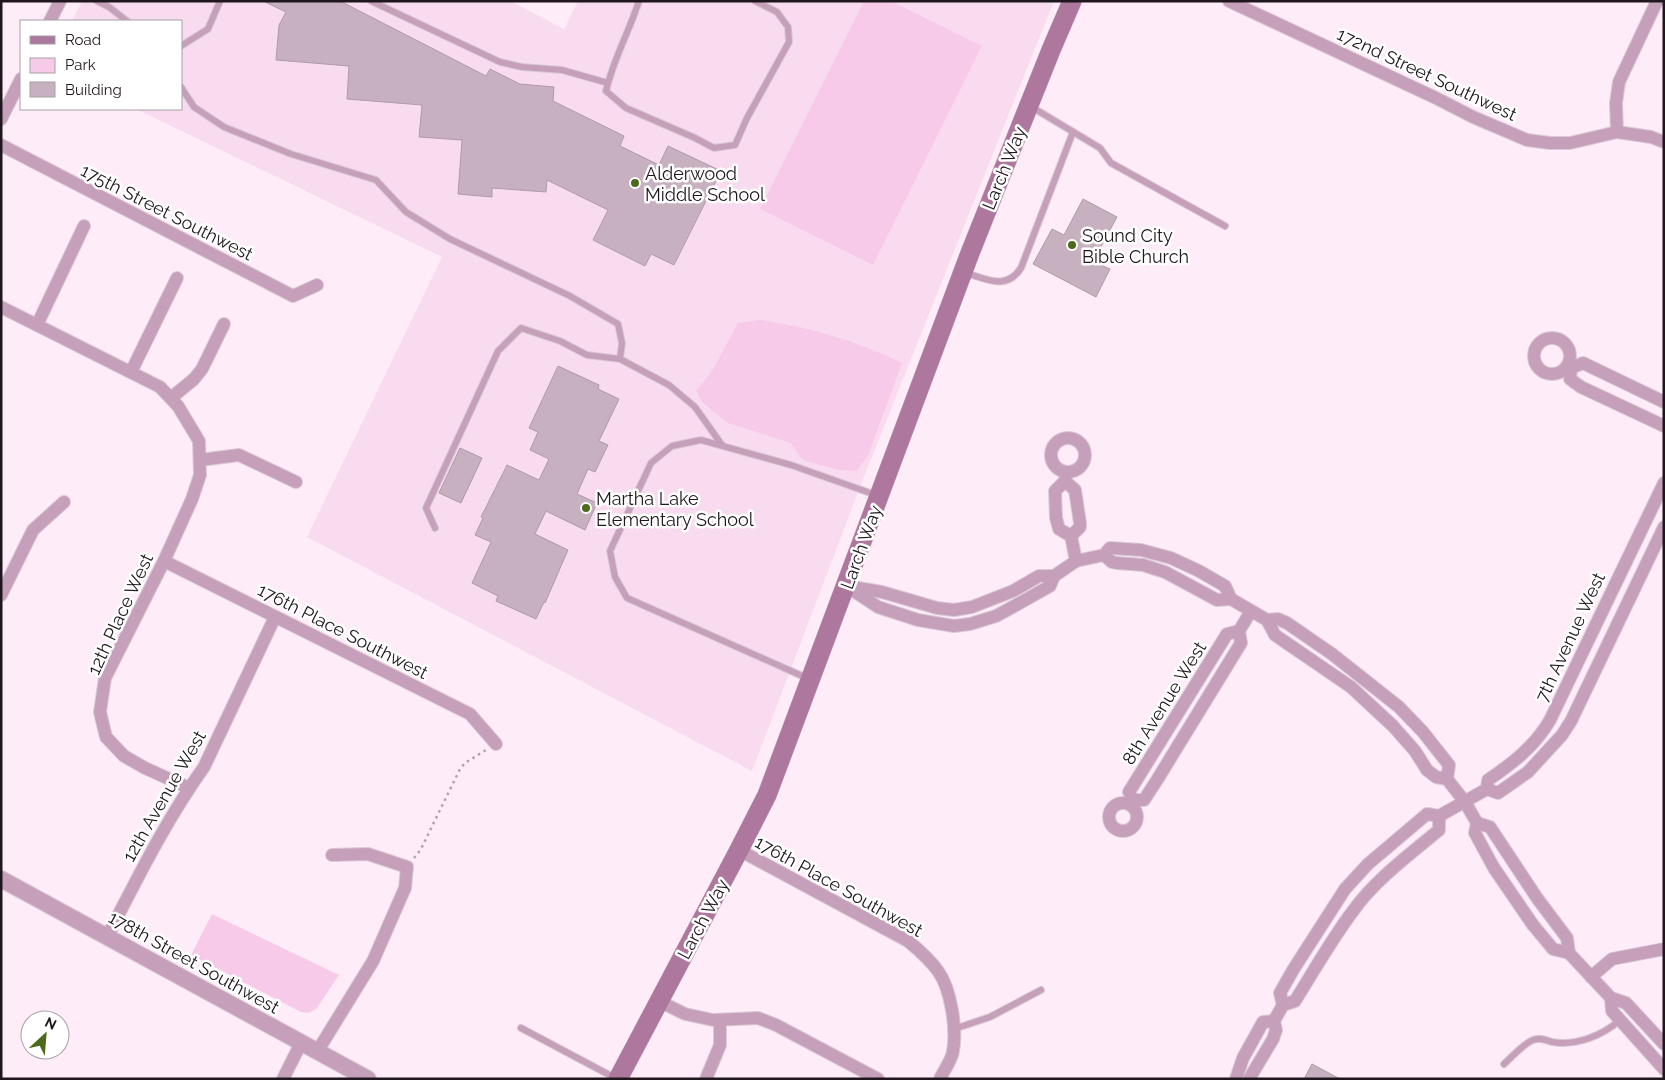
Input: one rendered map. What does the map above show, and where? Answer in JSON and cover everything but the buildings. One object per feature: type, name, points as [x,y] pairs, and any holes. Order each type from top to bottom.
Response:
[{"type":"main road","name":"Larch Way","points":[[618,1079],[767,796],[964,272],[1072,1]]},
{"type":"street","points":[[50,20],[60,1]]},
{"type":"street","name":"172nd Street Southwest","points":[[1229,1],[1473,117],[1526,140],[1570,143],[1617,132]]},
{"type":"street","points":[[1657,1],[1619,82],[1616,103],[1617,132],[1645,136],[1664,142]]},
{"type":"street","points":[[1,119],[20,81]]},
{"type":"street","name":"175th Street Southwest","points":[[1,145],[293,296],[318,286]]},
{"type":"street","points":[[36,325],[84,226]]},
{"type":"street","points":[[130,372],[177,278]]},
{"type":"street","points":[[1,307],[160,387],[171,398],[194,379],[202,369],[224,324]]},
{"type":"street","points":[[1664,402],[1582,362],[1569,367],[1570,379],[1581,387],[1664,426]]},
{"type":"street","name":"12th Place West","points":[[171,398],[178,406],[199,441],[200,475],[192,499],[164,561],[105,678],[100,712],[106,737],[124,756],[145,768],[190,788]]},
{"type":"street","points":[[200,460],[239,455],[296,482]]},
{"type":"street","points":[[1071,536],[1080,527],[1080,523],[1075,490],[1066,477],[1055,491],[1056,518],[1059,529],[1071,536],[1076,561]]},
{"type":"street","name":"7th Avenue West","points":[[1487,789],[1488,780],[1507,768],[1541,736],[1664,482]]},
{"type":"street","points":[[1,595],[33,530],[64,502]]},
{"type":"street","name":"7th Avenue West","points":[[1487,789],[1498,793],[1528,772],[1562,735],[1571,721],[1664,526]]},
{"type":"street","points":[[846,586],[882,592],[937,608],[954,610],[972,607],[1013,591],[1039,576],[1054,576],[1076,561],[1104,554],[1112,562],[1143,565],[1165,572],[1217,600],[1231,599],[1267,620],[1275,635],[1351,687],[1393,726],[1415,751],[1427,770],[1436,777],[1447,779],[1465,802],[1477,823],[1475,833],[1507,889],[1533,925],[1554,949],[1569,953],[1611,998],[1626,1003],[1664,1044]]},
{"type":"street","name":"176th Place Southwest","points":[[164,561],[470,714],[496,744]]},
{"type":"street","name":"8th Avenue West","points":[[1132,803],[1129,792],[1227,634],[1239,631],[1250,610]]},
{"type":"street","name":"12th Avenue West","points":[[107,936],[157,840],[204,768],[275,617]]},
{"type":"street","points":[[1267,620],[1278,619],[1287,623],[1332,654],[1399,707],[1423,732],[1449,765],[1447,779]]},
{"type":"street","name":"7th Avenue West","points":[[1283,1005],[1280,993],[1292,970],[1345,890],[1368,864],[1427,814],[1439,816],[1487,789]]},
{"type":"street","name":"7th Avenue West","points":[[1249,1079],[1272,1039],[1276,1030],[1274,1021],[1283,1005],[1295,1001],[1353,910],[1404,858],[1439,830],[1439,816]]},
{"type":"street","points":[[1477,823],[1490,827],[1531,890],[1568,938],[1569,953]]},
{"type":"street","name":"176th Place Southwest","points":[[739,850],[908,941],[940,973],[951,1003],[954,1029],[953,1052],[940,1079]]},
{"type":"street","points":[[316,1052],[373,962],[405,888],[407,867],[368,854],[332,856]]},
{"type":"street","name":"178th Street Southwest","points":[[1,880],[368,1079]]},
{"type":"street","points":[[1591,977],[1612,959],[1664,949]]},
{"type":"street","points":[[1611,998],[1612,1011],[1664,1069]]},
{"type":"street","points":[[659,1001],[685,1014],[713,1020],[758,1018],[776,1025],[878,1079]]},
{"type":"street","points":[[706,1079],[720,1046],[720,1020]]},
{"type":"street","name":"7th Avenue West","points":[[1236,1079],[1243,1058],[1263,1022],[1274,1021]]},
{"type":"street","points":[[283,1079],[301,1043]]},
{"type":"lane","points":[[97,1],[109,6],[125,20]]},
{"type":"lane","points":[[182,45],[208,29],[220,1]]},
{"type":"lane","points":[[371,1],[500,62],[522,67],[562,70],[608,83]]},
{"type":"lane","points":[[639,1],[632,25],[612,68],[606,91],[626,108],[714,148],[735,145],[747,118],[789,42],[788,27],[777,12],[755,1]]},
{"type":"lane","points":[[182,89],[194,107],[224,127],[291,154],[376,180],[406,212],[450,239],[570,296],[618,324],[622,343],[620,359]]},
{"type":"lane","points":[[1029,105],[1100,148],[1111,163],[1225,226]]},
{"type":"lane","points":[[964,272],[994,281],[1007,282],[1015,277],[1030,246],[1074,132]]},
{"type":"lane","points":[[435,528],[426,508],[498,351],[521,328],[560,340],[587,355],[620,359],[669,385],[695,407],[722,445]]},
{"type":"lane","points":[[811,680],[627,598],[614,577],[610,551],[652,463],[672,446],[701,440],[791,465],[880,497]]},
{"type":"lane","points":[[954,1029],[990,1017],[1041,990]]},
{"type":"lane","points":[[1504,1064],[1532,1040],[1543,1038],[1553,1042],[1570,1042],[1593,1038],[1609,1030],[1620,1020]]},
{"type":"lane","points":[[521,1028],[618,1079]]},
{"type":"path","points":[[407,867],[421,849],[465,763],[496,744]]},
{"type":"shaded area","name":"Alderwood Middle School","points":[[82,1],[510,1],[564,29],[578,1],[1054,1],[863,479],[752,771],[307,537],[442,257],[138,110],[182,110],[182,20],[72,20]]},
{"type":"green space","points":[[864,1],[891,1],[982,46],[873,265],[760,209]]},
{"type":"green space","points":[[760,320],[833,336],[868,348],[902,363],[869,453],[857,471],[839,470],[805,461],[791,443],[728,423],[702,402],[696,391],[712,371],[738,323]]},
{"type":"green space","points":[[212,914],[339,975],[317,1008],[309,1013],[301,1012],[191,955]]},
{"type":"place","name":"Alderwood Middle School","points":[[635,183]]},
{"type":"place","name":"Sound City Bible Church","points":[[1072,245]]},
{"type":"place","name":"Martha Lake Elementary School","points":[[586,508]]}]
